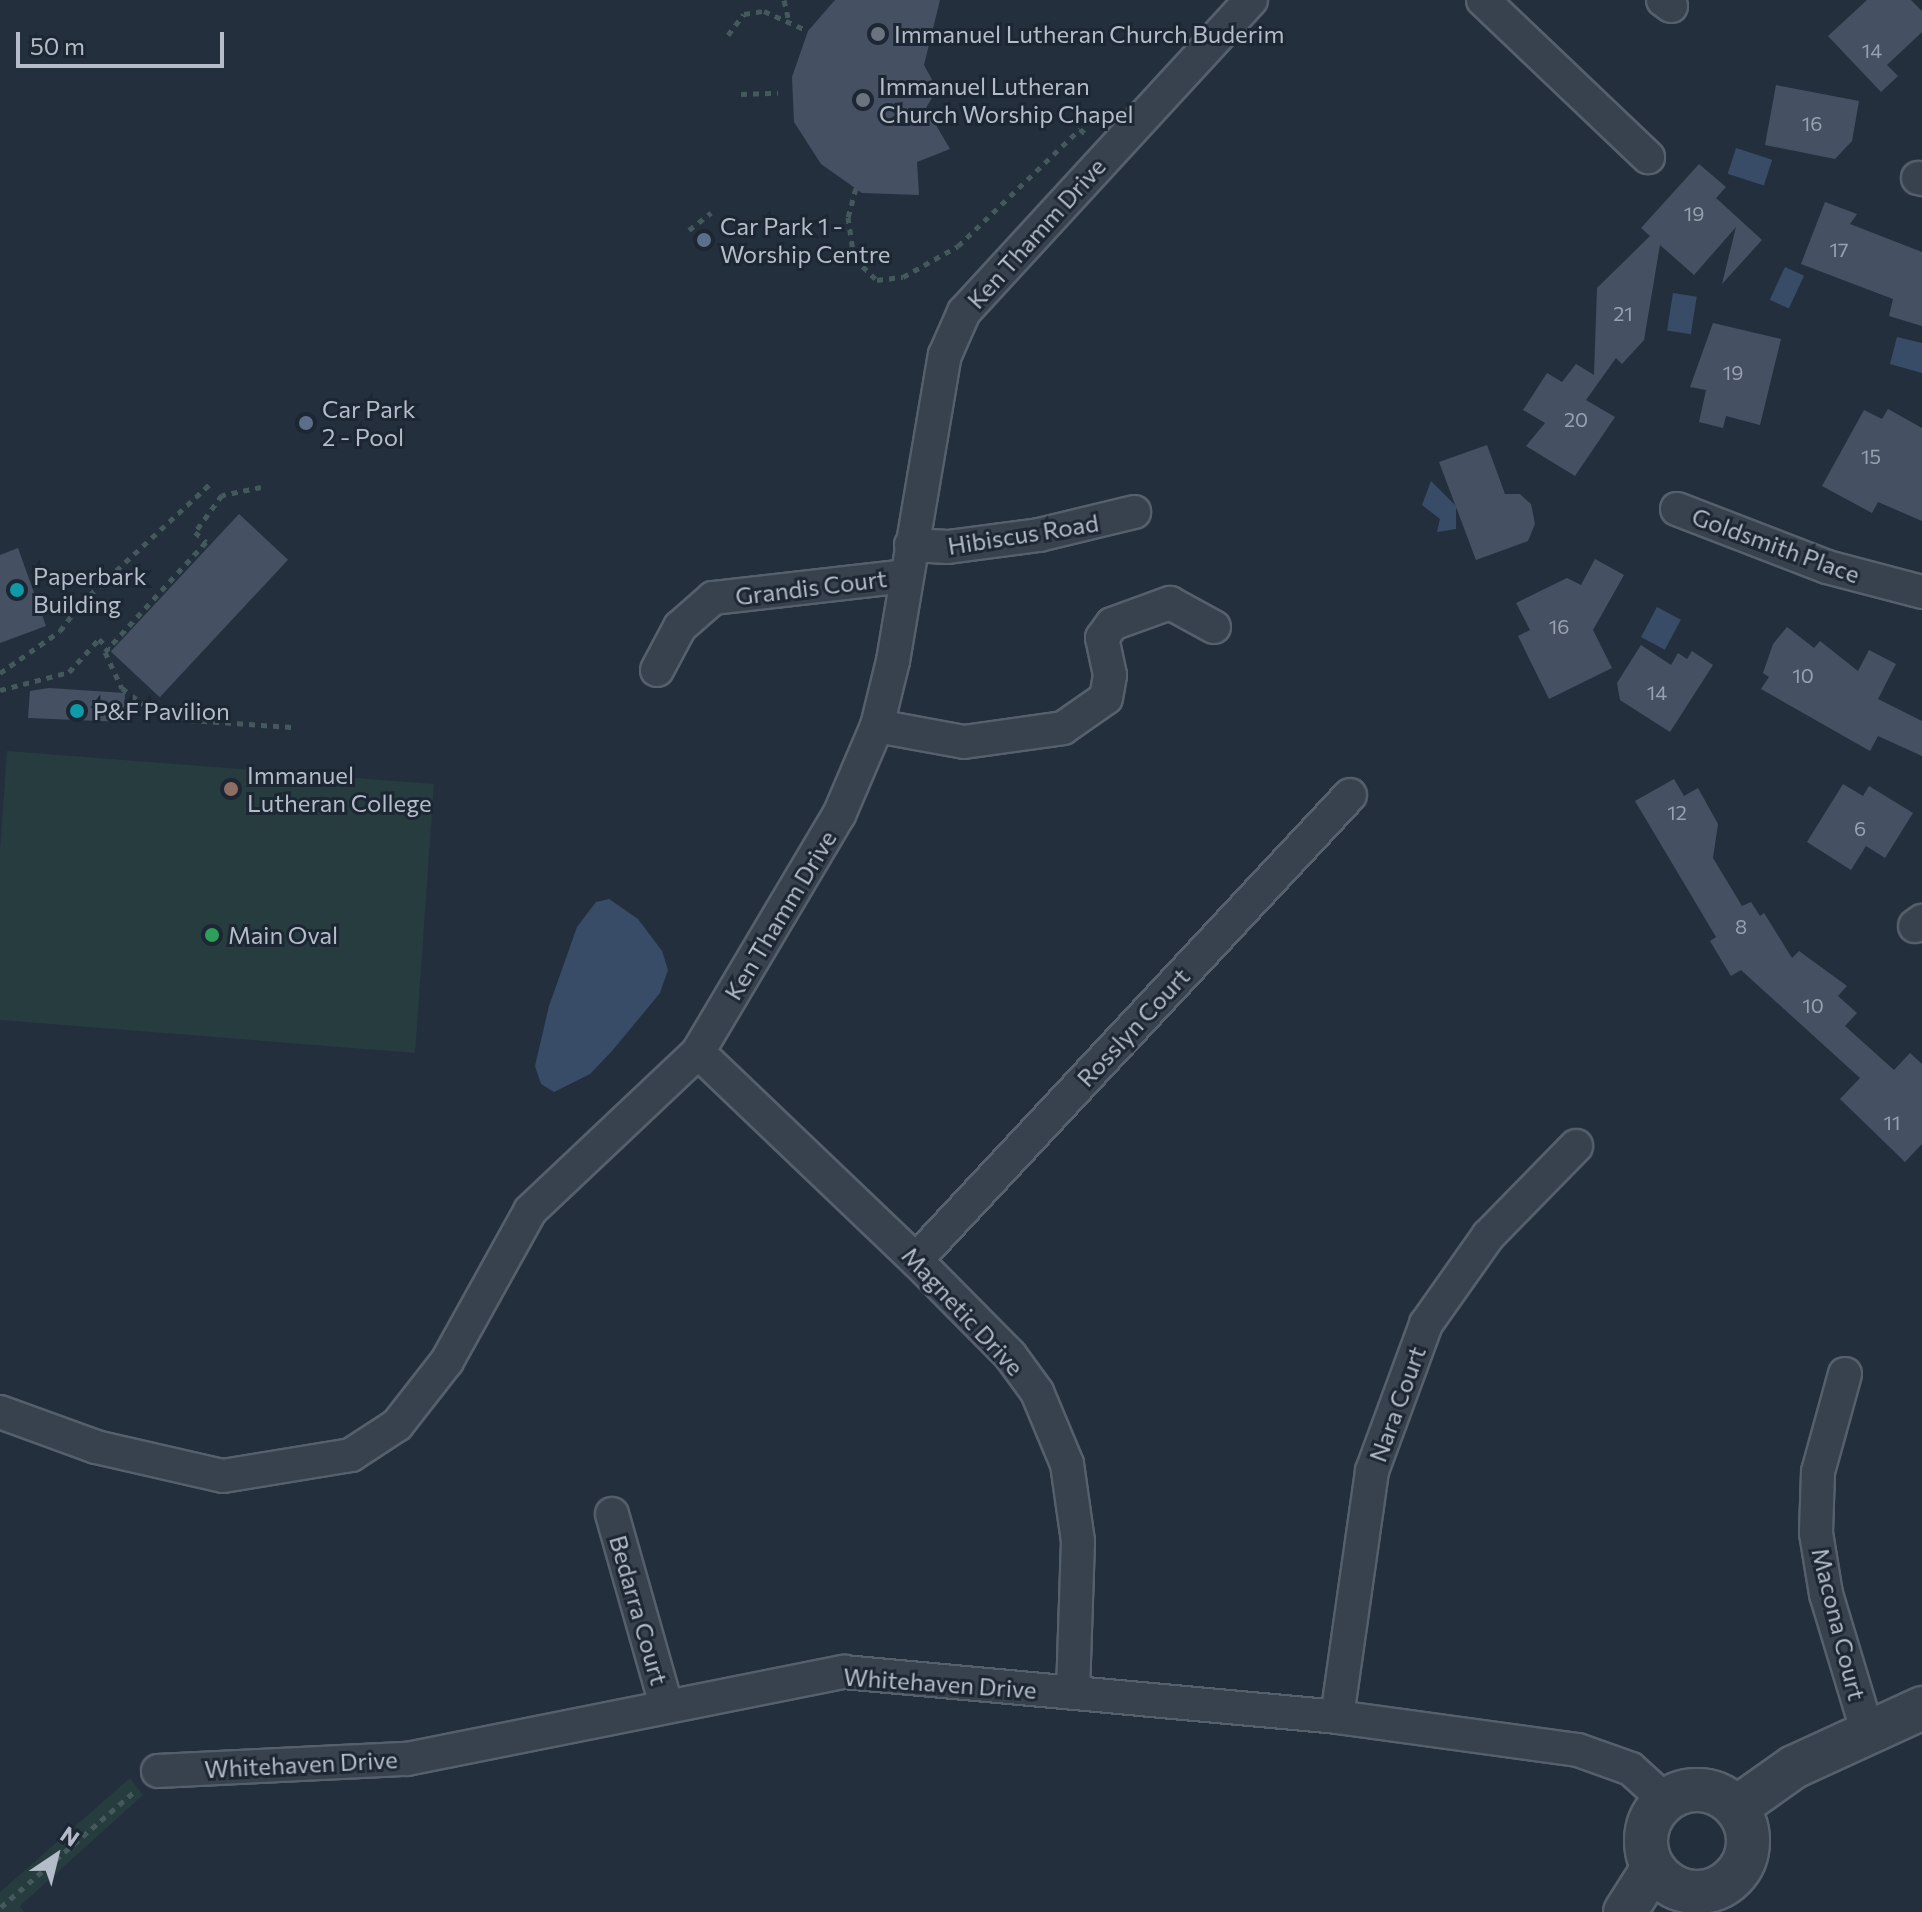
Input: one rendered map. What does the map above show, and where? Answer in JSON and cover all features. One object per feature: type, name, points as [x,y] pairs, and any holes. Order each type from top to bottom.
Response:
[{"type":"street","name":"Ken Thamm Drive","points":[[0,1412],[96,1447],[223,1476],[351,1455],[397,1425],[447,1361],[530,1211],[698,1052],[839,815],[877,726],[893,661],[905,576],[945,355],[964,312],[1251,0]]},
{"type":"street","points":[[1483,0],[1648,157]]},
{"type":"street","name":"Goldsmith Place","points":[[1677,509],[1827,567],[1922,592]]},
{"type":"street","name":"Hibiscus Road","points":[[911,545],[948,547],[1039,535],[1134,512]]},
{"type":"street","name":"Grandis Court","points":[[657,670],[680,627],[713,598],[905,576]]},
{"type":"street","points":[[877,726],[964,742],[1063,728],[1106,698],[1110,675],[1102,638],[1112,624],[1170,603],[1214,627]]},
{"type":"street","name":"Rosslyn Court","points":[[916,1260],[1350,795]]},
{"type":"street","name":"Magnetic Drive","points":[[698,1052],[916,1260],[1019,1367],[1037,1392],[1067,1464],[1078,1541],[1073,1693]]},
{"type":"street","name":"Nara Court","points":[[1337,1717],[1372,1471],[1426,1324],[1488,1236],[1576,1146]]},
{"type":"street","name":"Macona Court","points":[[1845,1374],[1818,1472],[1816,1533],[1826,1594],[1868,1733]]},
{"type":"street","name":"Bedarra Court","points":[[612,1514],[666,1705]]},
{"type":"street","name":"Whitehaven Drive","points":[[158,1771],[407,1759],[844,1672],[1337,1717],[1578,1750],[1631,1769],[1665,1800]]},
{"type":"street","points":[[1736,1808],[1794,1767],[1922,1708]]},
{"type":"street","points":[[1694,1790],[1710,1791],[1736,1808],[1747,1831],[1746,1856],[1727,1883],[1712,1891],[1679,1889],[1653,1868],[1647,1854],[1648,1825],[1665,1800],[1694,1790]]},
{"type":"street","points":[[1625,1912],[1653,1868]]},
{"type":"path","points":[[784,0],[788,18]]},
{"type":"path","points":[[728,35],[744,14],[764,11],[788,18],[808,31]]},
{"type":"path","points":[[741,94],[778,93]]},
{"type":"path","points":[[856,188],[848,217],[854,258],[877,280],[903,277],[958,246],[1080,129],[1107,154]]},
{"type":"path","points":[[689,230],[711,213]]},
{"type":"path","points":[[0,673],[60,631],[81,603],[210,484]]},
{"type":"path","points":[[261,487],[222,495],[195,532],[206,542],[105,652],[122,688],[148,708],[189,720],[292,727]]},
{"type":"path","points":[[0,690],[69,672],[99,639],[109,649]]},
{"type":"path","points":[[1,1907],[158,1771]]},
{"type":"green space","name":"Main Oval","points":[[7,751],[434,784],[415,1053],[0,1020],[0,851]]},
{"type":"green space","points":[[130,1778],[143,1795],[20,1906],[24,1912],[0,1912],[0,1892]]},
{"type":"water","points":[[1736,148],[1772,160],[1764,185],[1728,174]]},
{"type":"water","points":[[1785,267],[1804,276],[1789,309],[1770,300]]},
{"type":"water","points":[[1673,293],[1697,297],[1691,334],[1667,331]]},
{"type":"water","points":[[1897,337],[1922,343],[1922,373],[1890,364]]},
{"type":"water","points":[[1431,481],[1456,506],[1456,529],[1437,532],[1440,519],[1422,505]]},
{"type":"water","points":[[1657,607],[1681,620],[1665,650],[1641,637]]},
{"type":"water","points":[[609,899],[638,919],[662,951],[668,970],[660,993],[612,1051],[590,1074],[554,1092],[541,1084],[535,1066],[549,1006],[577,927],[596,902]]},
{"type":"building","name":"Immanuel Lutheran Church Worship Chapel","points":[[835,0],[940,0],[924,65],[937,89],[926,108],[950,149],[917,162],[919,195],[862,193],[821,164],[794,122],[792,77],[808,31]]},
{"type":"building","points":[[1867,0],[1911,0],[1922,11],[1922,32],[1887,65],[1898,76],[1881,92],[1828,36]]},
{"type":"building","points":[[1776,85],[1859,101],[1852,141],[1835,159],[1765,145]]},
{"type":"building","points":[[1699,164],[1726,187],[1716,198],[1762,240],[1722,284],[1736,227],[1694,275],[1660,245],[1644,340],[1622,364],[1616,358],[1586,400],[1615,417],[1575,476],[1526,446],[1545,423],[1523,410],[1547,373],[1562,382],[1576,364],[1594,375],[1597,288],[1650,236],[1641,228]]},
{"type":"building","points":[[1825,202],[1857,214],[1850,224],[1922,252],[1922,326],[1889,316],[1893,299],[1801,264]]},
{"type":"building","points":[[1713,323],[1781,339],[1760,425],[1726,416],[1723,428],[1699,422],[1706,390],[1690,387]]},
{"type":"building","points":[[1888,409],[1922,428],[1922,521],[1878,502],[1872,513],[1822,486],[1864,410],[1882,419]]},
{"type":"building","points":[[1487,445],[1505,494],[1520,494],[1531,504],[1535,524],[1528,541],[1476,560],[1439,462]]},
{"type":"building","points":[[239,514],[288,560],[160,697],[111,651]]},
{"type":"building","name":"Paperbark Building","points":[[18,548],[46,626],[0,643],[0,555]]},
{"type":"building","points":[[1595,559],[1624,575],[1593,630],[1612,668],[1549,699],[1518,636],[1530,630],[1516,603],[1567,578],[1581,585]]},
{"type":"building","points":[[1787,627],[1814,648],[1820,641],[1858,671],[1869,650],[1896,664],[1878,699],[1922,721],[1922,756],[1878,736],[1870,751],[1761,689],[1769,677],[1763,673],[1773,644]]},
{"type":"building","points":[[1641,645],[1671,665],[1678,653],[1687,659],[1692,651],[1713,665],[1670,732],[1620,700],[1617,683]]},
{"type":"building","name":"P&F Pavilion","points":[[49,688],[125,693],[124,722],[28,718],[30,691]]},
{"type":"building","points":[[1674,779],[1684,796],[1698,788],[1718,824],[1713,858],[1742,906],[1751,902],[1760,916],[1764,913],[1792,958],[1799,951],[1847,986],[1838,996],[1857,1013],[1845,1026],[1894,1070],[1910,1053],[1922,1064],[1922,1144],[1905,1162],[1840,1099],[1860,1078],[1741,970],[1731,976],[1710,941],[1716,937],[1635,801]]},
{"type":"building","points":[[1843,784],[1863,796],[1869,786],[1913,813],[1885,858],[1866,846],[1851,870],[1807,842]]},
{"type":"place","name":"Immanuel Lutheran Church Buderim","points":[[878,34]]},
{"type":"place","name":"Immanuel Lutheran Church Worship Chapel","points":[[863,100]]},
{"type":"place","name":"Car Park 1 - Worship Centre","points":[[704,240]]},
{"type":"place","name":"Car Park 2 - Pool","points":[[306,423]]},
{"type":"place","name":"Paperbark Building","points":[[17,590]]},
{"type":"place","name":"P&F Pavilion","points":[[77,711]]},
{"type":"place","name":"Immanuel Lutheran College","points":[[231,789]]},
{"type":"place","name":"Main Oval","points":[[212,935]]}]
